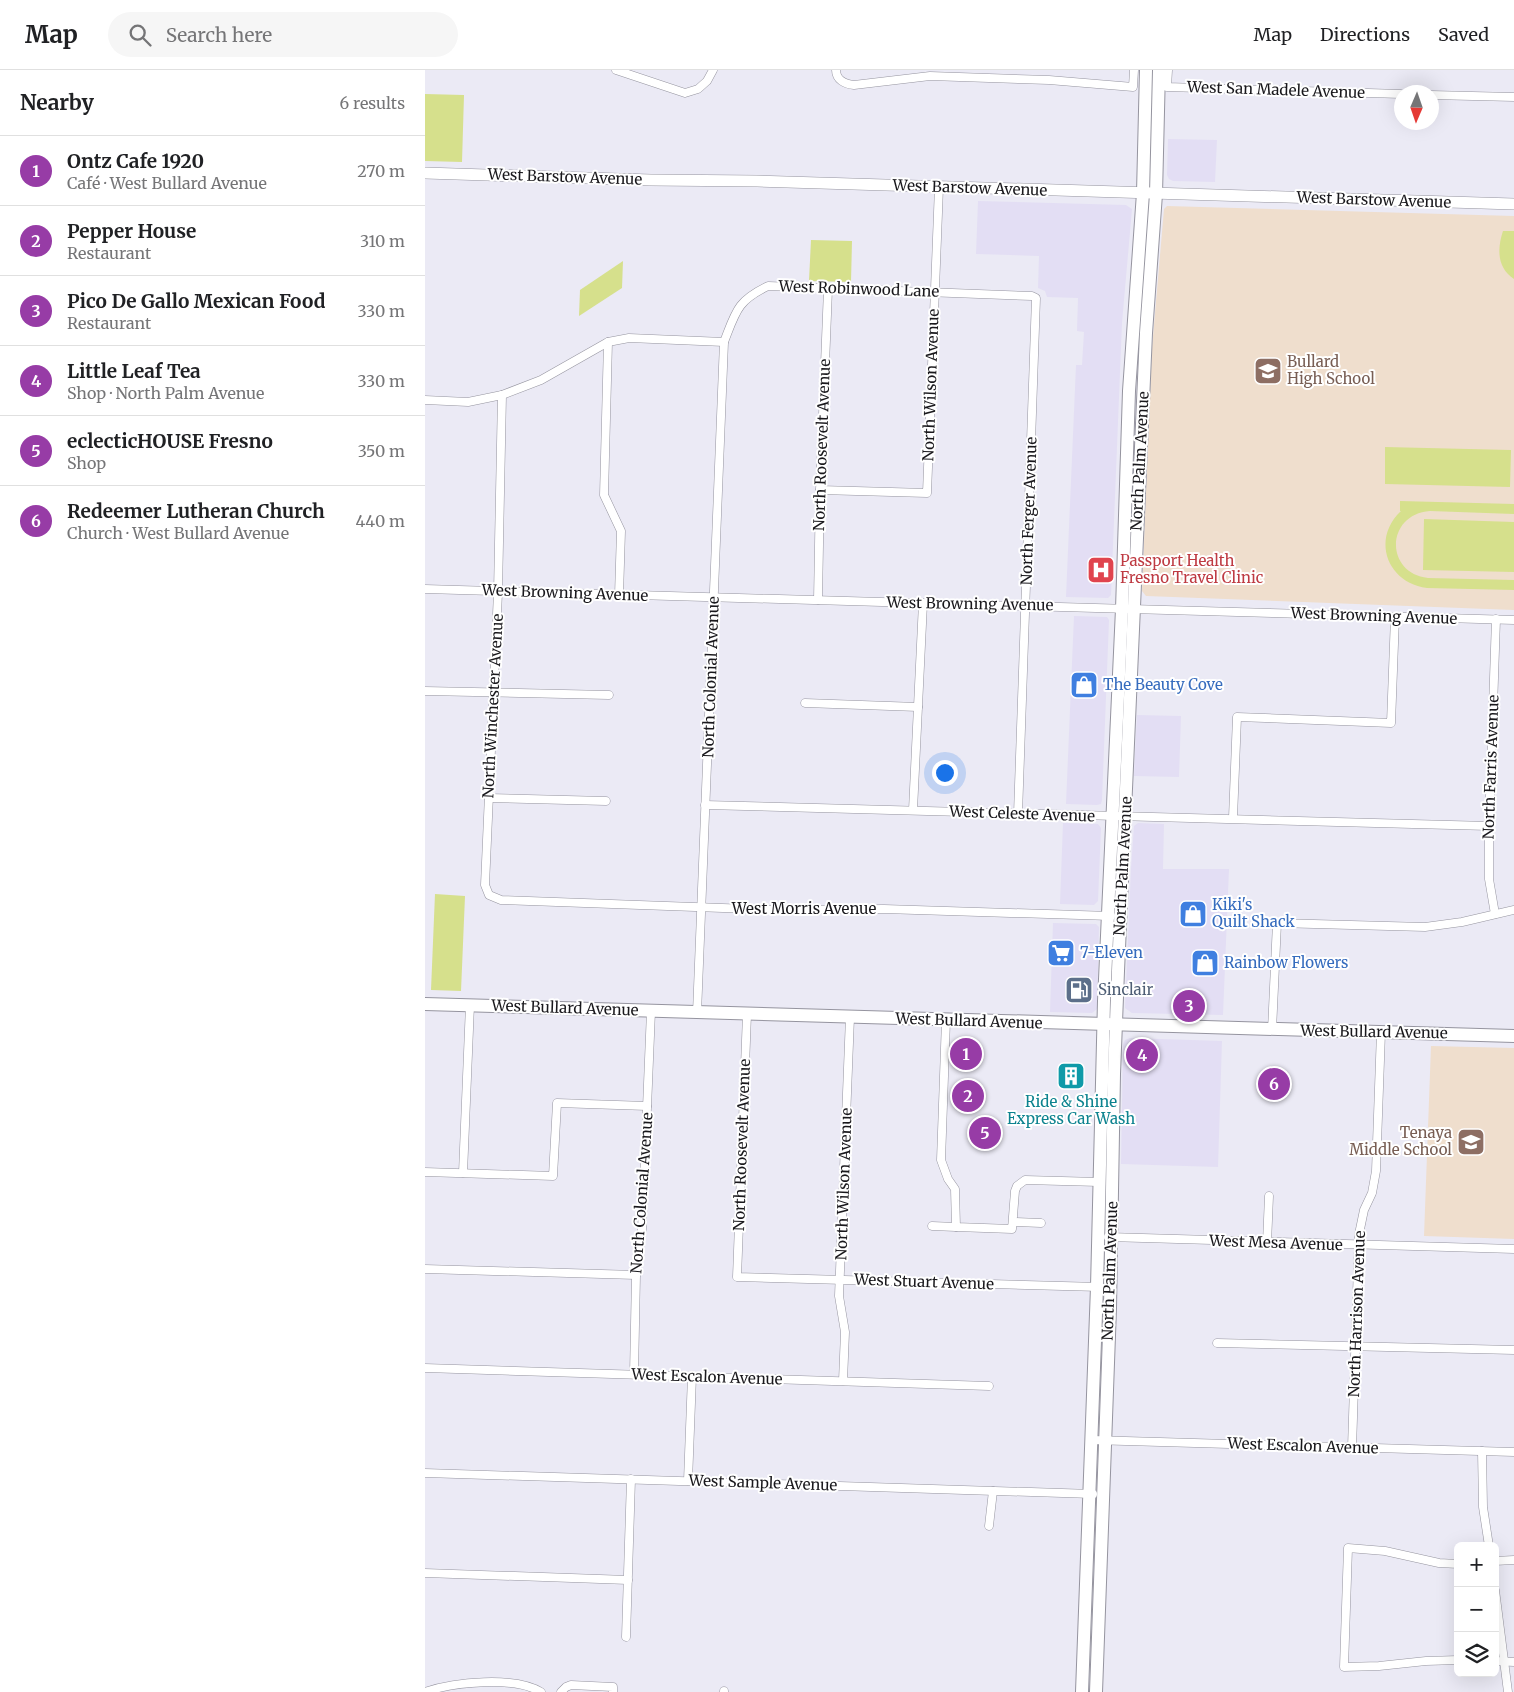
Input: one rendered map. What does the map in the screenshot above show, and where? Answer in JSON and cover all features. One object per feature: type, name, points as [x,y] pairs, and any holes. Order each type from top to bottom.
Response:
[{"type":"main road","name":"North Palm Avenue","points":[[1128,609],[1128,422],[1143,193],[1146,70]]},
{"type":"main road","name":"North Palm Avenue","points":[[1095,1692],[1096,1494],[1091,1440],[1103,1287],[1112,1237],[1110,1025],[1114,916],[1128,609],[1157,194],[1159,70]]},
{"type":"main road","name":"West Bullard Avenue","points":[[425,1004],[1514,1036]]},
{"type":"main road","name":"North Palm Avenue","points":[[1082,1692],[1096,1494],[1104,1440],[1103,1287],[1098,1237],[1101,1118],[1110,1025]]},
{"type":"main road","points":[[1101,1118],[1107,1124],[1107,1163],[1112,1190]]},
{"type":"street","points":[[616,70],[685,94],[698,89],[707,81],[713,70]]},
{"type":"street","points":[[836,70],[836,74],[843,82],[854,85],[930,76],[1049,80],[1133,87],[1134,70]]},
{"type":"street","name":"West San Madele Avenue","points":[[1168,70],[1167,87],[1394,94]]},
{"type":"street","points":[[1439,95],[1514,97]]},
{"type":"street","name":"West Barstow Avenue","points":[[425,173],[1514,204]]},
{"type":"street","name":"North Wilson Avenue","points":[[820,490],[927,493],[939,187]]},
{"type":"street","name":"West Robinwood Lane","points":[[724,342],[735,311],[750,294],[768,286],[1032,296],[1036,298]]},
{"type":"street","name":"North Roosevelt Avenue","points":[[818,600],[820,490],[828,289]]},
{"type":"street","name":"North Ferger Avenue","points":[[1018,814],[1036,298]]},
{"type":"street","points":[[425,400],[468,402],[502,395],[541,380],[608,342],[629,338],[724,342]]},
{"type":"street","points":[[608,342],[604,495],[621,531],[619,595]]},
{"type":"street","name":"North Colonial Avenue","points":[[697,1013],[724,342]]},
{"type":"street","name":"North Winchester Avenue","points":[[489,895],[485,885],[498,592],[502,395]]},
{"type":"street","points":[[1128,422],[1141,422]]},
{"type":"street","name":"West Browning Avenue","points":[[425,589],[1514,620]]},
{"type":"street","points":[[913,810],[923,603]]},
{"type":"street","points":[[1233,818],[1237,718],[1391,723],[1395,617]]},
{"type":"street","name":"North Farris Avenue","points":[[1495,914],[1489,879],[1489,826],[1496,619]]},
{"type":"street","points":[[425,691],[609,695]]},
{"type":"street","points":[[805,703],[918,707]]},
{"type":"street","points":[[489,798],[605,801]]},
{"type":"street","name":"West Celeste Avenue","points":[[705,805],[1489,826]]},
{"type":"street","name":"West Morris Avenue","points":[[489,895],[501,900],[702,908],[779,910],[884,909],[1114,916]]},
{"type":"street","points":[[1272,1030],[1277,924],[1425,926],[1462,922],[1514,910]]},
{"type":"street","points":[[463,1173],[470,1005]]},
{"type":"street","name":"North Colonial Avenue","points":[[634,1374],[637,1275],[642,1229],[651,1011]]},
{"type":"street","name":"North Roosevelt Avenue","points":[[737,1277],[747,1014]]},
{"type":"street","name":"North Wilson Avenue","points":[[843,1381],[845,1332],[840,1305],[840,1280],[850,1017]]},
{"type":"street","points":[[946,1020],[941,1160],[948,1179],[955,1189],[956,1227]]},
{"type":"street","name":"North Harrison Avenue","points":[[1352,1448],[1359,1245],[1363,1210],[1371,1193],[1376,1171],[1381,1032]]},
{"type":"street","points":[[425,1172],[553,1176],[557,1103],[647,1106]]},
{"type":"street","points":[[932,1226],[1012,1229],[1015,1191],[1021,1182],[1033,1180],[1099,1182]]},
{"type":"street","points":[[1267,1243],[1269,1196]]},
{"type":"street","points":[[1013,1222],[1041,1223]]},
{"type":"street","name":"West Mesa Avenue","points":[[1098,1237],[1514,1249]]},
{"type":"street","points":[[425,1269],[637,1275]]},
{"type":"street","name":"West Stuart Avenue","points":[[737,1277],[1103,1287]]},
{"type":"street","points":[[1217,1343],[1514,1350]]},
{"type":"street","name":"West Escalon Avenue","points":[[425,1368],[989,1386]]},
{"type":"street","points":[[688,1481],[692,1376]]},
{"type":"street","name":"West Escalon Avenue","points":[[1091,1440],[1514,1452]]},
{"type":"street","points":[[1482,1451],[1483,1507],[1488,1542]]},
{"type":"street","name":"West Sample Avenue","points":[[425,1473],[1096,1494]]},
{"type":"street","points":[[626,1637],[631,1479]]},
{"type":"street","points":[[989,1526],[993,1491]]},
{"type":"street","points":[[1454,1564],[1439,1563],[1385,1551],[1348,1548],[1343,1667],[1454,1660]]},
{"type":"street","points":[[1499,1561],[1514,1560]]},
{"type":"street","points":[[425,1573],[628,1580]]},
{"type":"street","points":[[1499,1622],[1508,1692]]},
{"type":"street","points":[[1499,1661],[1514,1662]]},
{"type":"street","points":[[427,1692],[451,1685],[495,1683],[521,1684],[541,1692]]},
{"type":"street","points":[[561,1692],[571,1685],[613,1687],[613,1692]]},
{"type":"shaded area","points":[[1168,139],[1217,140],[1215,182],[1173,181],[1169,179],[1167,175]]},
{"type":"shaded area","points":[[978,201],[1126,205],[1132,209],[1122,323],[1111,595],[1108,598],[1066,597],[1076,365],[1082,365],[1084,332],[1077,331],[1078,298],[1047,297],[1045,291],[1038,288],[1039,256],[976,254]]},
{"type":"shaded area","name":"Bullard High School","points":[[1167,206],[1514,216],[1514,610],[1146,596],[1142,591],[1152,348],[1164,209]]},
{"type":"shaded area","points":[[1074,616],[1107,617],[1109,620],[1102,800],[1101,804],[1097,805],[1066,804]]},
{"type":"shaded area","points":[[1137,715],[1181,716],[1179,777],[1134,776]]},
{"type":"shaded area","points":[[1063,823],[1098,824],[1101,828],[1098,901],[1094,905],[1060,904]]},
{"type":"shaded area","points":[[1138,823],[1164,824],[1163,869],[1229,869],[1223,1015],[1132,1013],[1125,1008],[1131,868],[1134,826]]},
{"type":"shaded area","points":[[1053,923],[1096,924],[1099,927],[1097,1009],[1092,1013],[1050,1012]]},
{"type":"shaded area","points":[[1130,1038],[1222,1041],[1218,1167],[1121,1164],[1123,1044],[1125,1040]]},
{"type":"shaded area","name":"Tenaya Middle School","points":[[1431,1046],[1514,1048],[1514,1239],[1424,1236]]},
{"type":"green space","points":[[425,94],[464,95],[462,162],[425,161]]},
{"type":"green space","points":[[1503,231],[1514,231],[1514,279],[1508,275],[1501,264],[1499,251]]},
{"type":"green space","points":[[811,240],[852,241],[851,282],[809,281]]},
{"type":"green space","points":[[623,261],[622,288],[579,316],[580,290]]},
{"type":"green space","points":[[1385,447],[1511,450],[1510,487],[1385,484]]},
{"type":"green space","points":[[1400,501],[1514,504],[1514,514],[1430,511],[1415,515],[1405,522],[1398,532],[1396,544],[1398,555],[1404,566],[1414,574],[1428,578],[1514,580],[1514,590],[1427,588],[1402,578],[1393,569],[1385,546],[1392,522],[1401,511]]},
{"type":"green space","points":[[1424,519],[1514,522],[1514,572],[1423,570]]},
{"type":"green space","points":[[435,894],[465,896],[461,991],[431,990]]},
{"type":"place","name":"Bullard High School","points":[[1268,371]]},
{"type":"place","name":"Passport Health Fresno Travel Clinic","points":[[1101,570]]},
{"type":"place","name":"The Beauty Cove","points":[[1084,685]]},
{"type":"place","name":"Kiki's Quilt Shack","points":[[1193,914]]},
{"type":"place","name":"7-Eleven","points":[[1061,953]]},
{"type":"place","name":"Rainbow Flowers","points":[[1205,963]]},
{"type":"place","name":"Sinclair","points":[[1079,990]]},
{"type":"place","name":"Pico De Gallo Mexican Food","points":[[1189,1006]]},
{"type":"place","name":"Ontz Cafe 1920","points":[[966,1054]]},
{"type":"place","name":"Little Leaf Tea","points":[[1142,1055]]},
{"type":"place","name":"Ride & Shine Express Car Wash","points":[[1071,1076]]},
{"type":"place","name":"Redeemer Lutheran Church","points":[[1274,1084]]},
{"type":"place","name":"Pepper House","points":[[968,1096]]},
{"type":"place","name":"eclecticHOUSE Fresno","points":[[985,1133]]},
{"type":"place","name":"Tenaya Middle School","points":[[1471,1142]]}]
